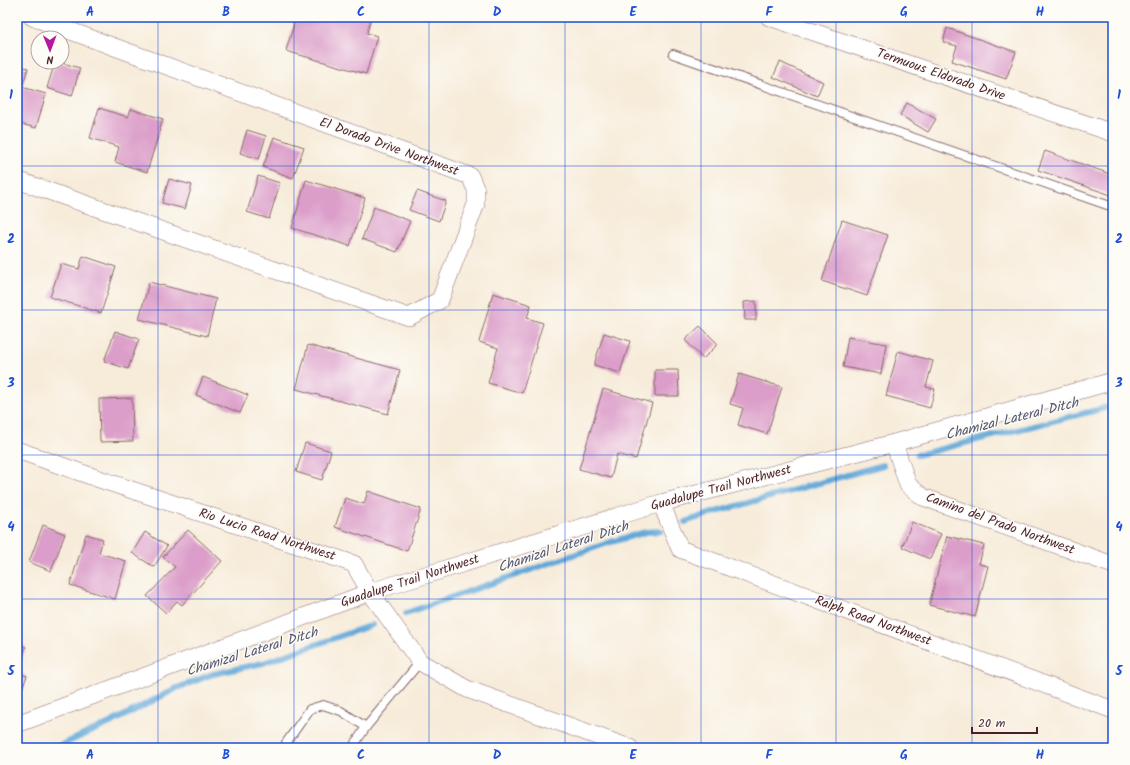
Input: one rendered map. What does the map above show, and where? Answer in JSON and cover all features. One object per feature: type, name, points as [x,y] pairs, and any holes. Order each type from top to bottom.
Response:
[{"type":"street","name":"El Dorado Drive Northwest","points":[[17,180],[409,317],[440,300],[476,204],[476,190],[470,176],[32,17]]},
{"type":"street","name":"Termuous Eldorado Drive","points":[[769,17],[1113,133]]},
{"type":"street","name":"Guadalupe Trail Northwest","points":[[17,724],[370,592],[661,503],[894,443],[1113,381]]},
{"type":"street","name":"Camino del Prado Northwest","points":[[894,443],[908,485],[923,497],[1113,565]]},
{"type":"street","name":"Rio Lucio Road Northwest","points":[[17,450],[354,564],[370,592],[420,662],[467,689],[630,748]]},
{"type":"street","name":"Ralph Road Northwest","points":[[661,503],[680,549],[1113,710]]},
{"type":"lane","points":[[673,54],[1113,207]]},
{"type":"lane","points":[[352,748],[366,727],[420,662]]},
{"type":"lane","points":[[292,748],[286,743],[310,709],[323,705],[341,711],[366,727]]},
{"type":"building","points":[[296,17],[371,17],[367,33],[377,36],[366,74],[286,51]]},
{"type":"building","points":[[947,28],[1016,52],[1006,79],[952,61],[957,46],[943,42]]},
{"type":"building","points":[[780,62],[823,82],[817,96],[773,77]]},
{"type":"building","points":[[17,65],[28,68],[22,87],[46,94],[36,128],[17,123]]},
{"type":"building","points":[[70,65],[80,68],[72,96],[47,88],[53,70],[70,70]]},
{"type":"building","points":[[907,103],[936,119],[928,132],[900,115]]},
{"type":"building","points":[[99,108],[128,117],[131,109],[163,119],[147,172],[115,162],[119,147],[90,138]]},
{"type":"building","points":[[247,130],[266,136],[259,159],[240,153]]},
{"type":"building","points":[[274,137],[304,147],[293,178],[263,167]]},
{"type":"building","points":[[1045,151],[1113,175],[1113,189],[1111,195],[1038,170]]},
{"type":"building","points":[[258,176],[280,183],[269,219],[247,212]]},
{"type":"building","points":[[169,179],[192,185],[185,209],[162,203]]},
{"type":"building","points":[[306,180],[365,198],[350,246],[292,228]]},
{"type":"building","points":[[417,191],[446,201],[439,221],[409,210]]},
{"type":"building","points":[[374,207],[410,221],[397,252],[362,239]]},
{"type":"building","points":[[842,220],[888,235],[867,296],[822,281]]},
{"type":"building","points":[[83,256],[116,267],[101,313],[50,297],[61,264],[79,269]]},
{"type":"building","points":[[149,282],[216,299],[207,336],[139,319]]},
{"type":"building","points":[[493,293],[531,305],[527,318],[543,323],[522,393],[488,383],[498,348],[479,342]]},
{"type":"building","points":[[756,301],[756,320],[745,320],[744,302]]},
{"type":"building","points":[[700,326],[718,344],[703,359],[685,340]]},
{"type":"building","points":[[115,331],[139,339],[128,369],[104,361]]},
{"type":"building","points":[[604,333],[630,341],[620,373],[594,365]]},
{"type":"building","points":[[848,337],[886,344],[881,374],[843,367]]},
{"type":"building","points":[[308,345],[400,370],[388,414],[296,389]]},
{"type":"building","points":[[898,351],[933,361],[926,387],[935,389],[930,408],[886,396]]},
{"type":"building","points":[[655,370],[678,370],[679,396],[655,396]]},
{"type":"building","points":[[739,374],[782,387],[767,434],[738,425],[743,408],[730,404]]},
{"type":"building","points":[[203,377],[248,395],[240,413],[196,395]]},
{"type":"building","points":[[603,389],[652,403],[636,459],[617,454],[611,478],[579,469]]},
{"type":"building","points":[[132,398],[133,441],[100,442],[99,399]]},
{"type":"building","points":[[305,443],[331,451],[322,480],[296,472]]},
{"type":"building","points":[[368,491],[421,509],[407,551],[335,527],[345,498],[364,504]]},
{"type":"building","points":[[912,522],[941,534],[930,559],[902,547]]},
{"type":"building","points":[[43,525],[65,534],[51,571],[29,562]]},
{"type":"building","points":[[188,530],[222,561],[182,605],[177,601],[166,613],[147,596],[175,567],[163,557]]},
{"type":"building","points":[[145,532],[167,546],[154,567],[132,553]]},
{"type":"building","points":[[86,534],[103,539],[99,553],[126,561],[115,599],[70,585]]},
{"type":"building","points":[[947,536],[984,545],[979,564],[988,566],[975,617],[929,605]]},
{"type":"building","points":[[17,643],[26,647],[17,671]]},
{"type":"building","points":[[17,672],[27,676],[18,699],[17,699]]},
{"type":"waterway","name":"Chamizal Lateral Ditch","points":[[917,455],[1113,406]]},
{"type":"waterway","name":"Chamizal Lateral Ditch","points":[[685,522],[883,465]]},
{"type":"waterway","name":"Chamizal Lateral Ditch","points":[[406,613],[611,542],[646,532],[661,531]]},
{"type":"waterway","name":"Chamizal Lateral Ditch","points":[[55,748],[112,722],[177,688],[213,674],[263,663],[372,625]]}]
